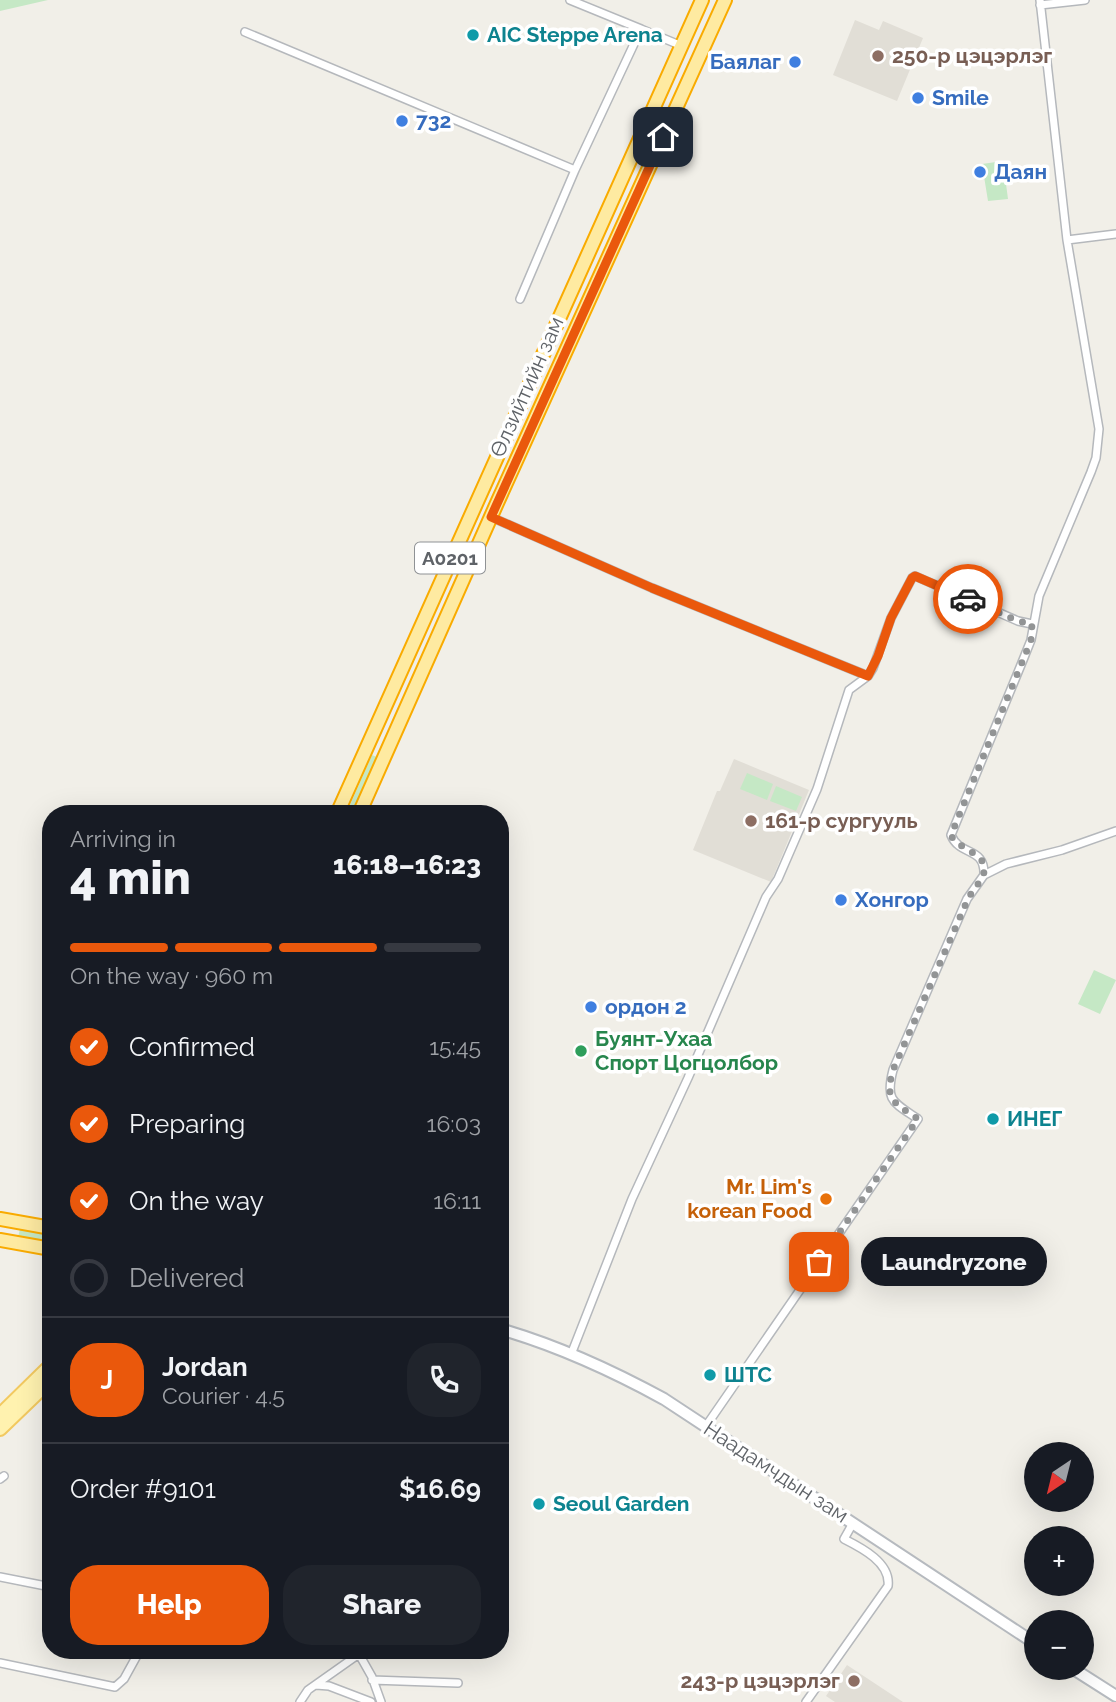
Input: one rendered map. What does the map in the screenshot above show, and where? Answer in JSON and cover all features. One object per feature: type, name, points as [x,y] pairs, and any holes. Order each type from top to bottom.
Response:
[{"type":"highway","name":"Өлзийтийн зам","points":[[341,805],[702,0]]},
{"type":"highway","name":"Өлзийтийн зам","points":[[363,805],[725,0]]},
{"type":"highway","points":[[527,387],[545,396]]},
{"type":"highway","points":[[0,1219],[42,1226]]},
{"type":"highway","points":[[14,1242],[18,1222]]},
{"type":"highway","points":[[0,1240],[42,1247]]},
{"type":"main road","name":"Наадамчдын зам","points":[[509,1332],[572,1353],[620,1375],[706,1426],[1024,1636]]},
{"type":"main road","points":[[0,1415],[42,1374]]},
{"type":"main road","points":[[0,1429],[42,1389]]},
{"type":"main road","points":[[1091,1680],[1116,1696]]},
{"type":"street","points":[[570,0],[683,47]]},
{"type":"street","points":[[984,875],[984,864],[978,855],[959,847],[951,835],[1031,640],[1039,596],[1091,472],[1098,444],[1098,411],[1067,240],[1040,2],[1085,0]]},
{"type":"street","points":[[520,299],[575,170],[641,29]]},
{"type":"street","points":[[245,32],[575,170]]},
{"type":"street","points":[[1067,240],[1116,234]]},
{"type":"street","points":[[491,517],[652,588],[868,676]]},
{"type":"street","points":[[572,1353],[632,1199],[817,789],[849,690],[868,676],[907,585],[915,576],[1018,621],[1032,624]]},
{"type":"street","points":[[706,1426],[918,1119],[889,1097],[888,1089],[893,1070],[968,899],[984,875],[1006,864],[1062,850],[1116,831]]},
{"type":"street","points":[[806,1702],[888,1586],[889,1580],[884,1569],[866,1551],[844,1539],[853,1523]]},
{"type":"street","points":[[0,1577],[42,1585]]},
{"type":"street","points":[[0,1663],[115,1687],[124,1679],[135,1659]]},
{"type":"street","points":[[300,1702],[307,1690],[351,1659]]},
{"type":"street","points":[[362,1659],[381,1702]]},
{"type":"street","points":[[372,1680],[458,1683]]},
{"type":"street","points":[[315,1685],[329,1686],[371,1702]]},
{"type":"shaded area","name":"250-р цэцэрлэг","points":[[855,20],[879,30],[883,21],[923,38],[897,101],[833,75]]},
{"type":"shaded area","name":"161-р сургууль","points":[[734,759],[809,790],[771,882],[693,850],[717,791],[720,791]]},
{"type":"shaded area","name":"243-р цэцэрлэг","points":[[847,1665],[903,1702],[835,1702],[826,1696]]},
{"type":"green space","points":[[0,0],[48,0],[0,11]]},
{"type":"green space","points":[[1003,161],[1008,199],[988,201],[982,164]]},
{"type":"green space","points":[[372,755],[379,758],[358,805],[350,805]]},
{"type":"green space","points":[[747,773],[773,784],[767,800],[740,789]]},
{"type":"green space","points":[[776,786],[802,797],[796,811],[770,801]]},
{"type":"green space","points":[[1094,970],[1116,980],[1100,1014],[1078,1004]]},
{"type":"green space","points":[[20,1229],[42,1233],[42,1241],[18,1237]]},
{"type":"way so far","points":[[819,1262],[918,1119],[889,1097],[888,1089],[893,1070],[968,899],[984,875],[984,864],[978,855],[959,847],[951,835],[1031,640],[1032,624],[1018,621],[968,599]]},
{"type":"place","name":"AIC Steppe Arena","points":[[473,35]]},
{"type":"place","name":"250-р цэцэрлэг","points":[[878,56]]},
{"type":"place","name":"Баялаг","points":[[795,62]]},
{"type":"place","name":"Smile","points":[[918,98]]},
{"type":"place","name":"732","points":[[402,121]]},
{"type":"place","name":"Даян","points":[[980,172]]},
{"type":"place","name":"161-р сургууль","points":[[751,821]]},
{"type":"place","name":"Хонгор","points":[[841,900]]},
{"type":"place","name":"ордон 2","points":[[591,1007]]},
{"type":"place","name":"Буянт-Ухаа Спорт Цогцолбор","points":[[581,1051]]},
{"type":"place","name":"ИНЕГ","points":[[993,1119]]},
{"type":"place","name":"Mr. Lim's korean Food","points":[[826,1199]]},
{"type":"place","name":"Laundryzone","points":[[819,1262]]},
{"type":"place","name":"ШТС","points":[[710,1375]]},
{"type":"place","name":"Seoul Garden","points":[[539,1504]]},
{"type":"place","name":"243-р цэцэрлэг","points":[[854,1681]]},
{"type":"route","points":[[663,137],[491,517],[652,588],[868,676],[891,618],[912,578],[915,576],[968,599]]}]
